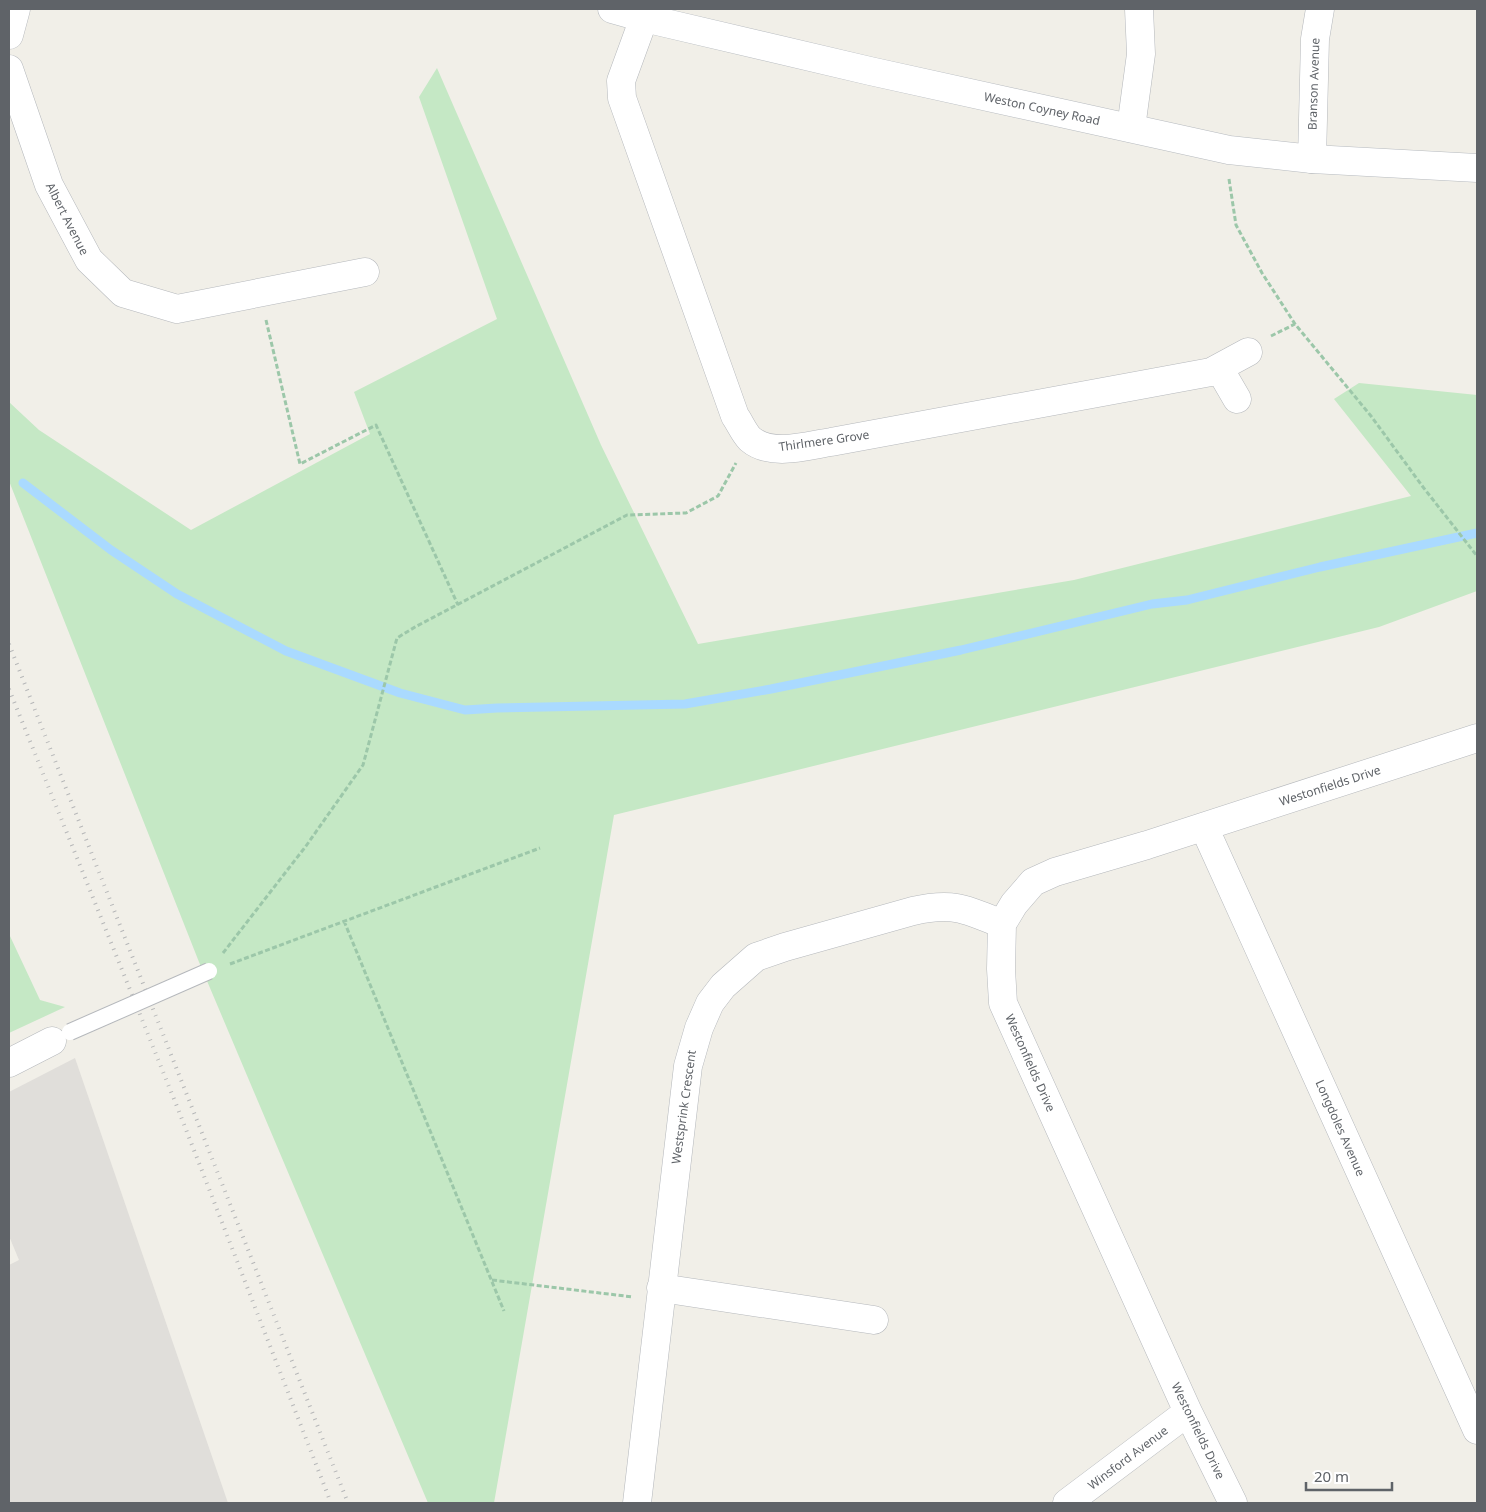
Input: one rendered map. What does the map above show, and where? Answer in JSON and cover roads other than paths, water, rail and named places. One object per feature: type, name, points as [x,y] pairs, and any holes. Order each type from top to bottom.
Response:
[{"type":"street","points":[[9,35],[16,9]]},
{"type":"street","name":"Weston Coyney Road","points":[[612,9],[870,71],[1229,150],[1312,159],[1477,168]]},
{"type":"street","points":[[1131,128],[1141,54],[1139,9]]},
{"type":"street","name":"Branson Avenue","points":[[1312,159],[1315,39],[1320,9]]},
{"type":"street","name":"Thirlmere Grove","points":[[644,18],[621,81],[622,98],[735,416],[749,438],[760,445],[772,448],[788,448],[831,442],[1211,372],[1248,352]]},
{"type":"street","name":"Albert Avenue","points":[[9,69],[48,185],[88,260],[122,293],[177,309],[365,272]]},
{"type":"street","points":[[1219,368],[1237,399]]},
{"type":"street","name":"Westonfields Drive","points":[[1233,1503],[1188,1412],[1003,1003],[1001,969],[1002,924],[1014,904],[1033,882],[1055,872],[1476,742]]},
{"type":"street","name":"Longdoles Avenue","points":[[1204,827],[1477,1430]]},
{"type":"street","name":"Westsprink Crescent","points":[[637,1503],[653,1295],[688,1066],[699,1028],[710,1003],[724,986],[756,957],[784,946],[931,907],[947,906],[967,910],[1002,924]]},
{"type":"street","points":[[9,1062],[61,1036]]},
{"type":"street","points":[[653,1295],[874,1320]]},
{"type":"street","name":"Winsford Avenue","points":[[1067,1503],[1188,1412]]},
{"type":"lane","points":[[61,1036],[209,971]]},
{"type":"waterway","points":[[23,483],[111,550],[177,594],[286,651],[400,693],[465,710],[685,704],[771,689],[961,650],[1152,604],[1187,600],[1320,567],[1477,533]]},
{"type":"railway","points":[[9,644],[348,1503]]},
{"type":"railway","points":[[9,689],[178,1109],[331,1503]]}]
